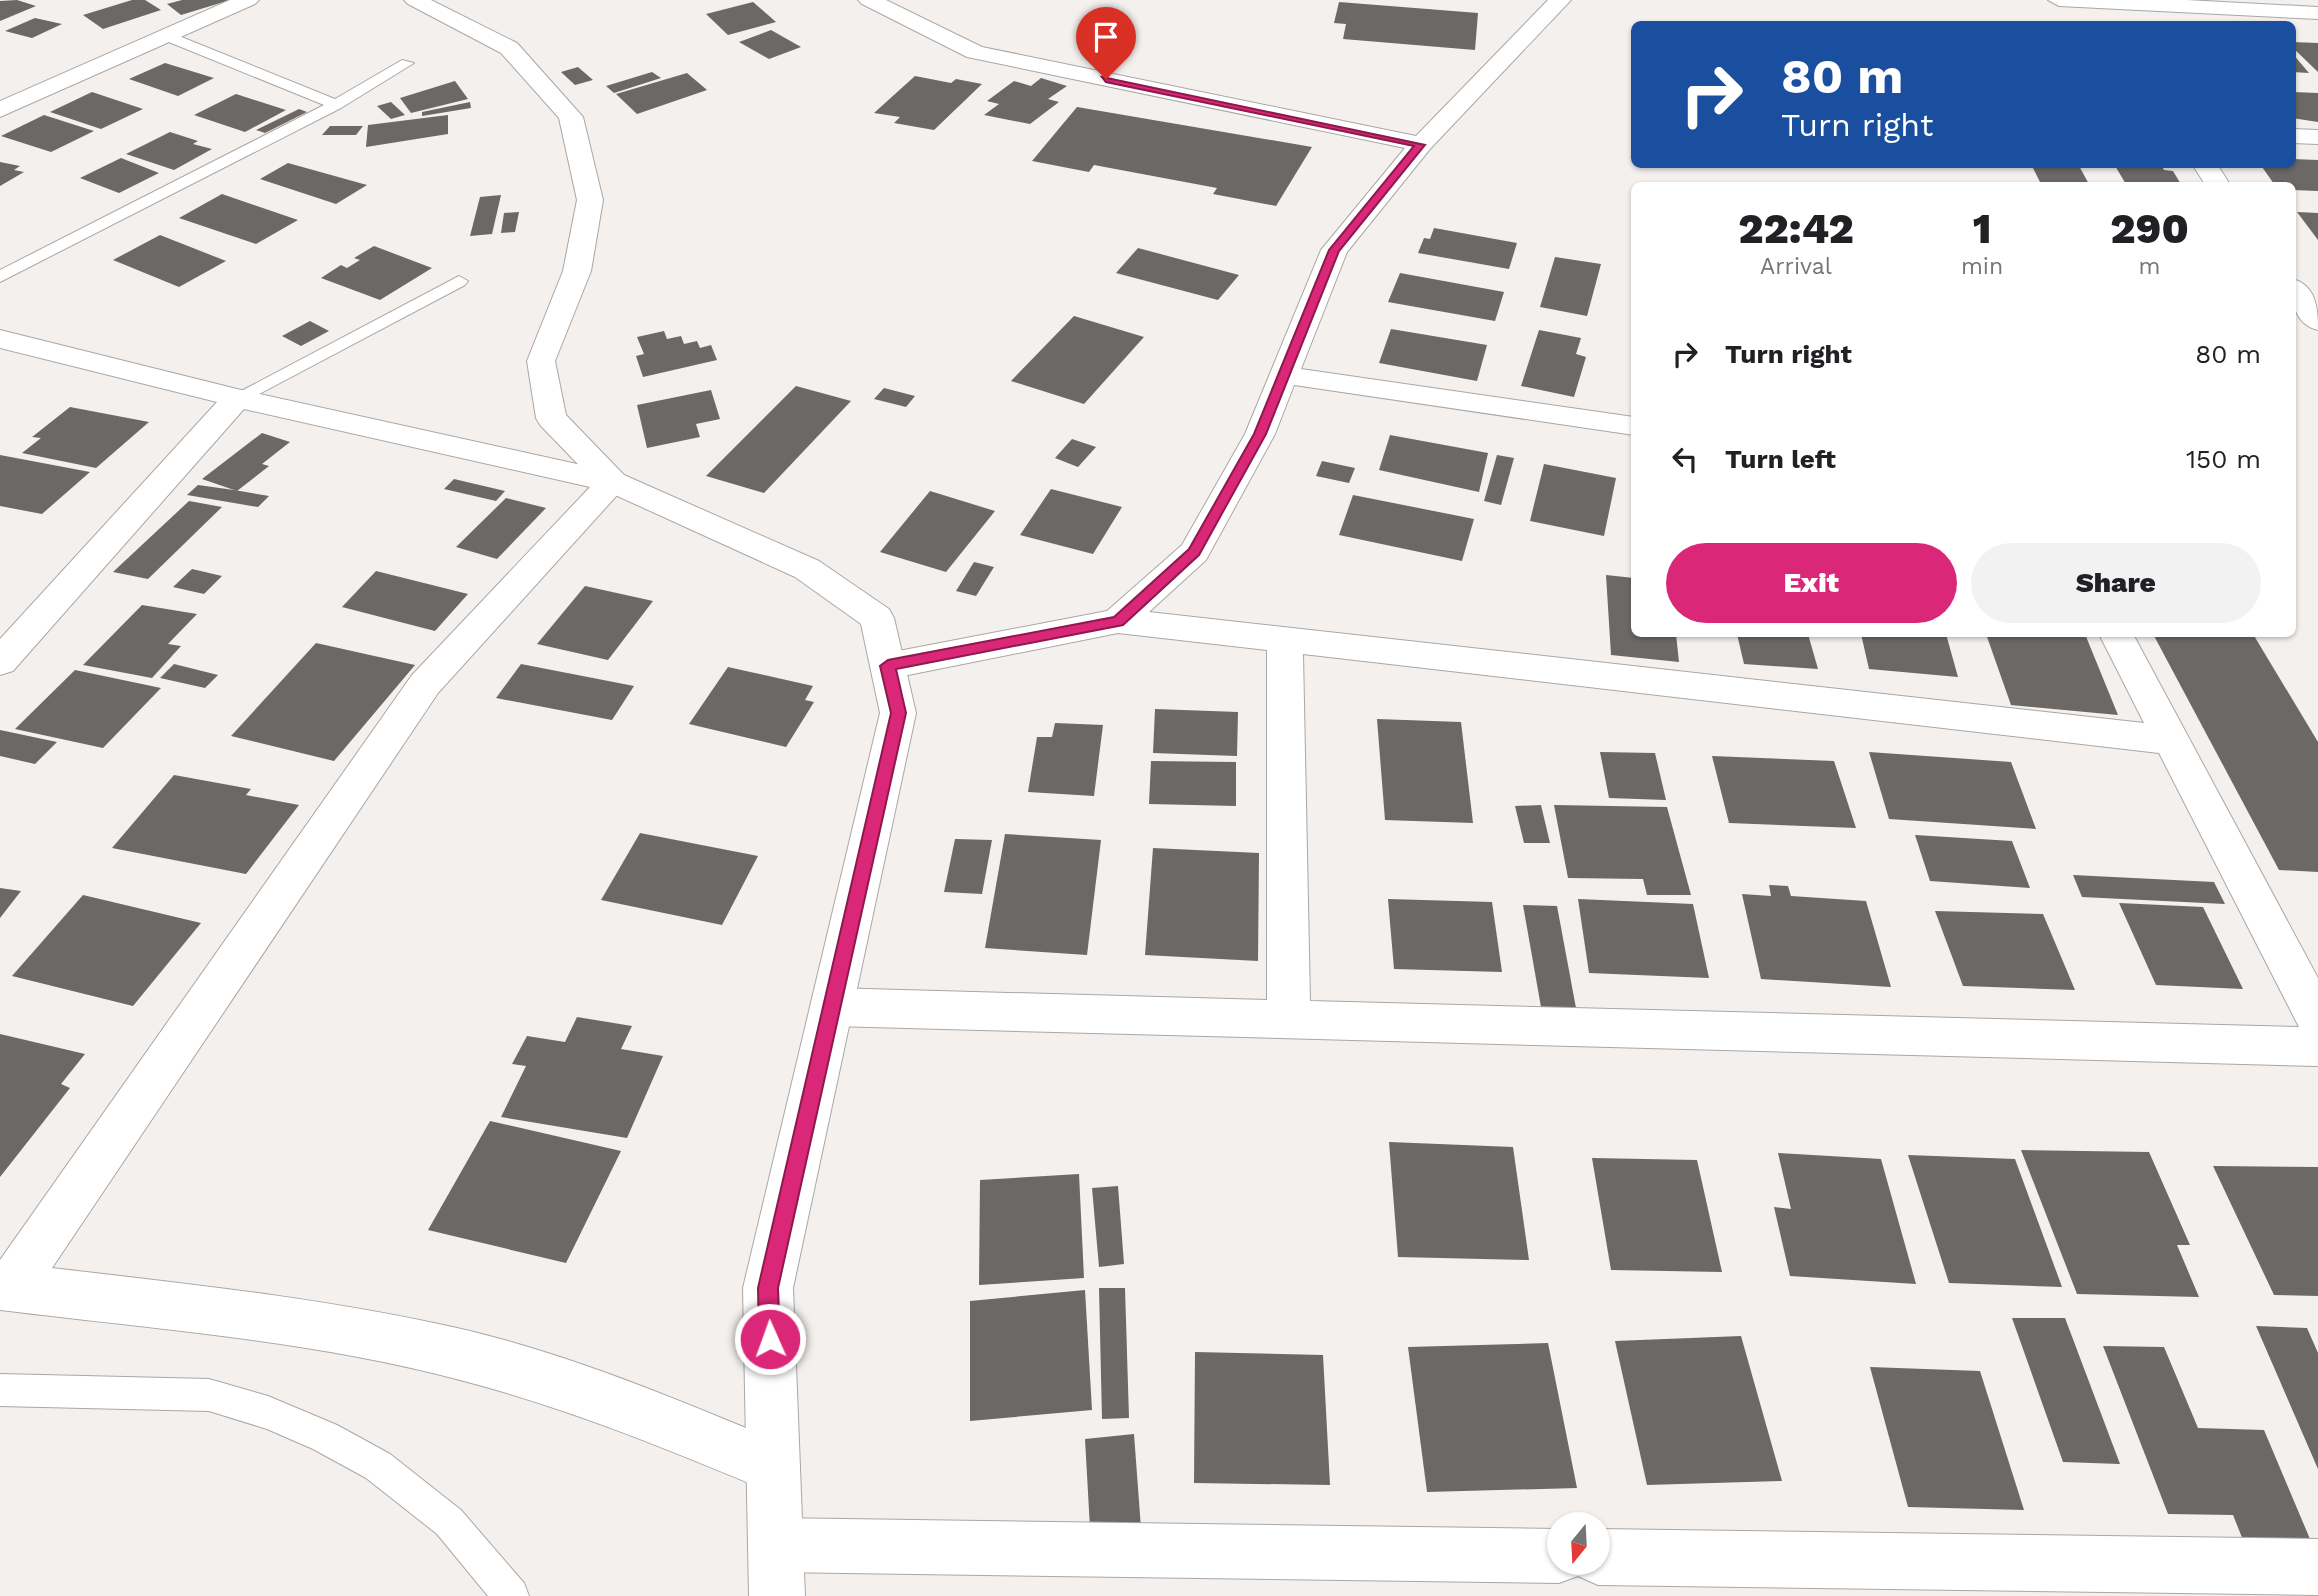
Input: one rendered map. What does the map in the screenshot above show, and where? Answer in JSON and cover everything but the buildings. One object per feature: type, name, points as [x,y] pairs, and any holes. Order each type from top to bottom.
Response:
[{"type":"street","points":[[0,110],[248,0]]},
{"type":"street","points":[[415,0],[509,48],[572,117],[590,200],[577,271],[541,361],[551,418],[613,482]]},
{"type":"street","points":[[869,0],[975,52],[1420,145]]},
{"type":"street","points":[[1118,621],[1194,552],[1260,434],[1334,250],[1420,145],[1560,0]]},
{"type":"street","points":[[2059,0],[2318,13]]},
{"type":"street","points":[[2296,136],[2318,137]]},
{"type":"street","points":[[2296,292],[2318,322]]},
{"type":"street","points":[[0,339],[237,398],[613,482],[807,569],[877,618],[898,713],[768,1288],[776,1570],[1547,1556]]},
{"type":"street","points":[[1283,375],[1631,426]]},
{"type":"street","points":[[0,663],[237,398]]},
{"type":"street","points":[[613,482],[425,684],[5,1286],[305,1323],[459,1354],[602,1397],[773,1466]]},
{"type":"street","points":[[888,666],[1118,621],[2172,740]]},
{"type":"street","points":[[2118,637],[2318,1020]]},
{"type":"street","points":[[1285,640],[1289,1020]]},
{"type":"street","points":[[832,1007],[2318,1047]]},
{"type":"street","points":[[1610,1557],[2318,1567]]},
{"type":"lane","points":[[164,35],[336,105]]},
{"type":"lane","points":[[0,277],[336,105],[407,63]]},
{"type":"lane","points":[[237,398],[459,281]]},
{"type":"lane","points":[[0,1390],[209,1395],[268,1413],[325,1437],[378,1466],[449,1522],[511,1596]]},
{"type":"route","points":[[770,1339],[768,1288],[898,713],[888,666],[1118,621],[1194,552],[1260,434],[1334,250],[1420,145],[1106,79]]}]
